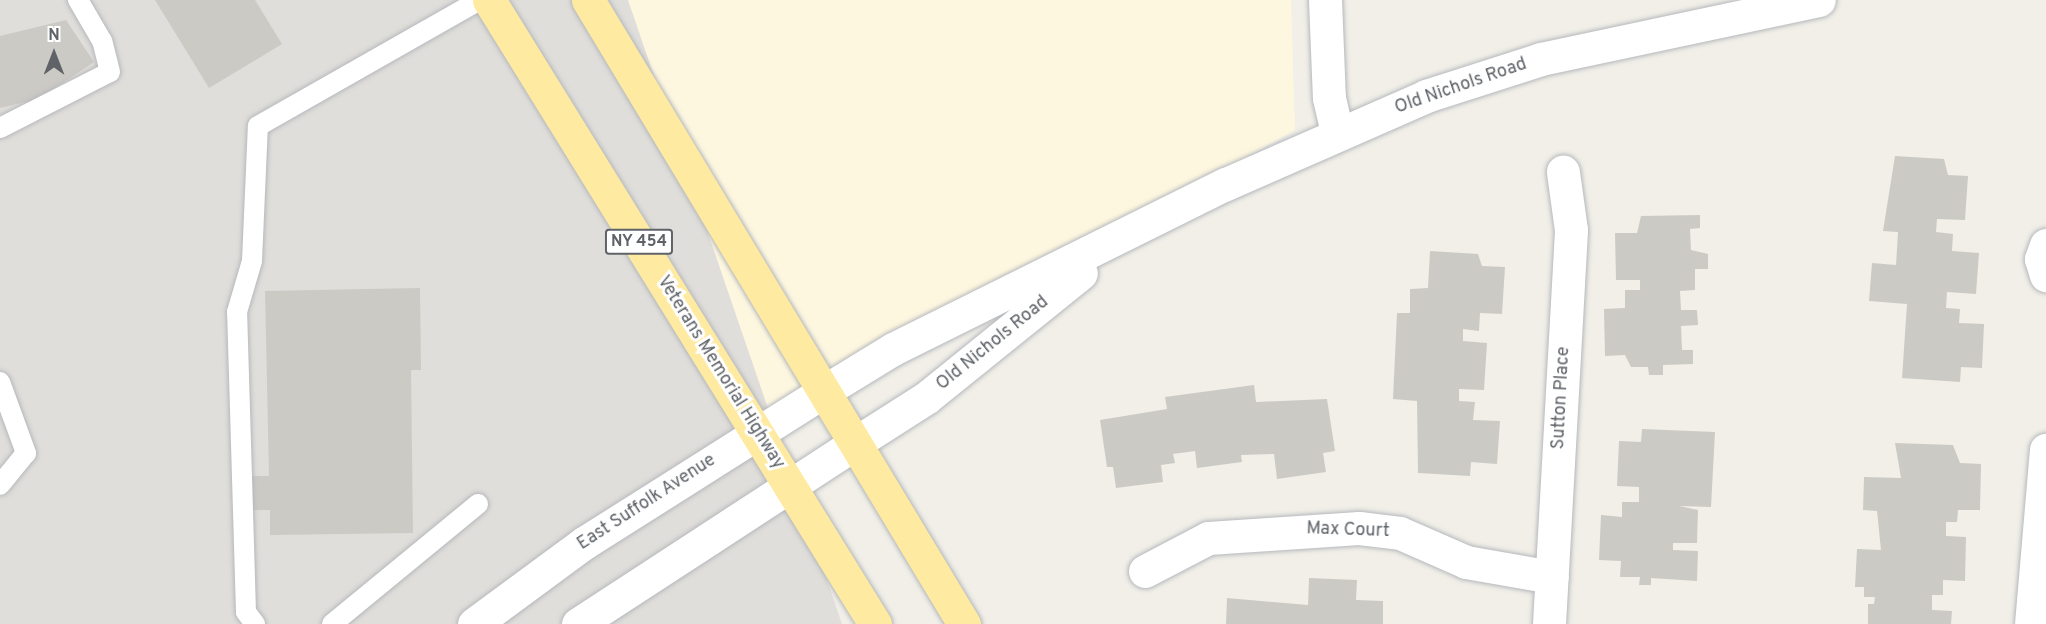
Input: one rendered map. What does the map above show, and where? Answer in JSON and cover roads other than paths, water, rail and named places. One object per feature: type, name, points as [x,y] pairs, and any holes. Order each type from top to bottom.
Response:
[{"type":"highway","name":"Veterans Memorial Highway","points":[[489,0],[875,624]]},
{"type":"highway","points":[[588,0],[826,390],[964,624]]},
{"type":"street","points":[[1325,0],[1326,64],[1337,133]]},
{"type":"street","name":"Old Nichols Road","points":[[826,390],[893,349],[1337,133],[1541,59],[1819,0]]},
{"type":"street","name":"Sutton Place","points":[[1549,624],[1571,230],[1563,172]]},
{"type":"street","name":"Old Nichols Road","points":[[857,442],[926,398],[1125,238]]},
{"type":"street","points":[[2046,245],[2041,259],[2046,275]]},
{"type":"street","name":"East Suffolk Avenue","points":[[474,624],[584,543],[826,390]]},
{"type":"street","points":[[578,624],[857,442]]},
{"type":"street","points":[[2031,624],[2046,450]]},
{"type":"street","name":"Max Court","points":[[1145,571],[1208,538],[1359,528],[1400,533],[1466,562],[1552,577]]},
{"type":"lane","points":[[0,128],[110,72],[102,41],[78,0]]},
{"type":"lane","points":[[255,624],[246,612],[237,312],[253,235],[258,126],[480,0]]},
{"type":"lane","points":[[0,382],[26,453],[0,485]]},
{"type":"lane","points":[[333,624],[478,504]]}]
